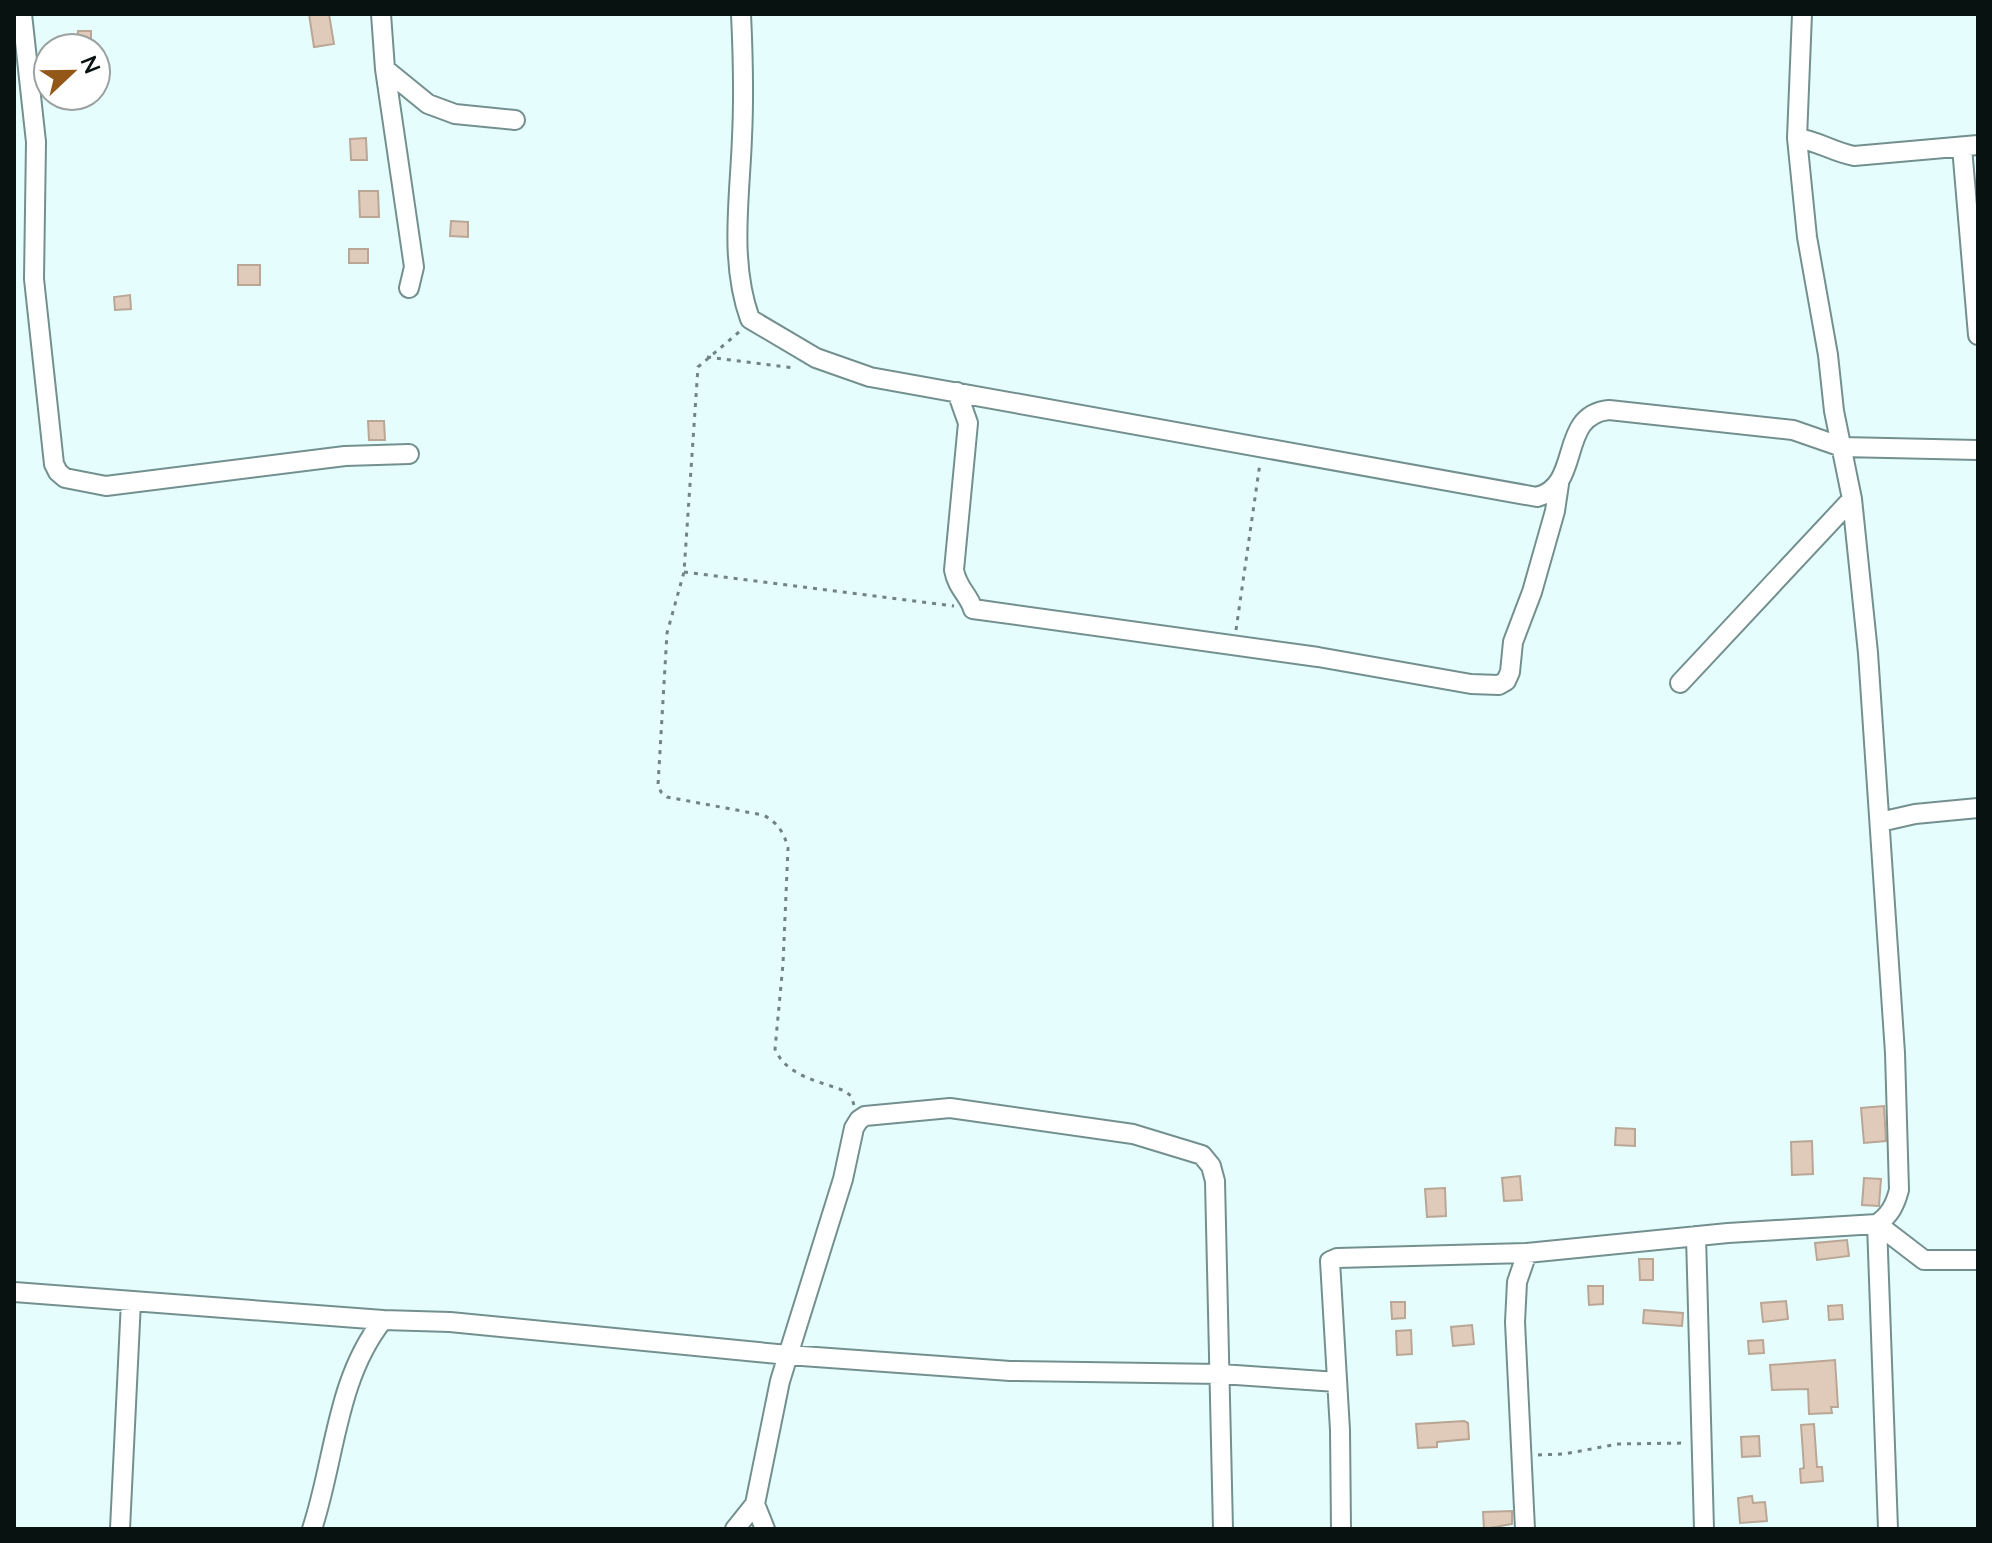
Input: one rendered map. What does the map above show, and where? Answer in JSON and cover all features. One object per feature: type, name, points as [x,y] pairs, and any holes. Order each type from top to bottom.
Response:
[{"type":"street","points":[[22,14],[36,142],[34,279],[54,464],[58,472],[65,478],[106,486],[345,456],[409,454]]},
{"type":"street","points":[[381,14],[385,69],[414,267],[409,288]]},
{"type":"street","points":[[741,14],[744,89],[739,281],[750,319],[816,358],[870,377],[1537,497],[1559,484]]},
{"type":"street","points":[[1341,1529],[1330,1261],[1385,1256],[1527,1253],[1696,1236],[1877,1224],[1889,1214],[1899,1190],[1895,1053],[1868,653],[1852,499],[1807,237],[1797,138],[1802,14]]},
{"type":"street","points":[[385,69],[428,104],[455,114],[515,120]]},
{"type":"street","points":[[1797,138],[1814,141],[1836,153],[1854,156],[1970,146],[1978,335]]},
{"type":"street","points":[[957,392],[968,423],[954,570],[958,587],[973,609],[1234,645],[1471,684],[1499,685],[1506,681],[1513,642],[1555,511],[1559,484],[1585,418],[1596,411],[1630,411],[1793,430],[1842,447],[1978,450]]},
{"type":"street","points":[[1680,683],[1852,499]]},
{"type":"street","points":[[1880,822],[1915,814],[1978,808]]},
{"type":"street","points":[[735,1529],[755,1504],[780,1381],[859,1120],[865,1116],[950,1108],[1133,1134],[1202,1155],[1211,1166],[1215,1181],[1223,1529]]},
{"type":"street","points":[[1877,1224],[1924,1260],[1978,1260]]},
{"type":"street","points":[[1877,1224],[1888,1529]]},
{"type":"street","points":[[1696,1236],[1704,1529]]},
{"type":"street","points":[[1525,1529],[1515,1322],[1517,1282],[1527,1253]]},
{"type":"street","points":[[14,1292],[383,1320],[450,1322],[788,1355],[1010,1371],[1221,1374],[1337,1382]]},
{"type":"street","points":[[120,1529],[131,1301]]},
{"type":"street","points":[[312,1529],[328,1475],[340,1411],[369,1337],[383,1320]]},
{"type":"street","points":[[755,1504],[765,1529]]},
{"type":"path","points":[[750,319],[731,341],[698,367],[684,572],[667,633],[658,785],[667,797],[763,815],[785,835],[788,848],[783,964],[775,1049],[780,1062],[792,1071],[851,1096],[859,1120]]},
{"type":"path","points":[[707,357],[796,368]]},
{"type":"path","points":[[1234,645],[1262,447]]},
{"type":"path","points":[[684,572],[973,609]]},
{"type":"path","points":[[1520,1455],[1564,1454],[1618,1444],[1702,1443]]},
{"type":"building","points":[[309,14],[329,14],[334,44],[314,47]]},
{"type":"building","points":[[366,138],[367,160],[351,160],[350,139]]},
{"type":"building","points":[[359,191],[378,191],[379,217],[360,217]]},
{"type":"building","points":[[451,221],[468,222],[468,237],[450,236]]},
{"type":"building","points":[[349,249],[368,249],[368,263],[349,263]]},
{"type":"building","points":[[238,265],[260,265],[260,285],[238,285]]},
{"type":"building","points":[[130,295],[131,309],[115,310],[114,297]]},
{"type":"building","points":[[368,421],[384,421],[385,440],[369,440]]},
{"type":"building","points":[[1884,1106],[1886,1141],[1864,1143],[1861,1108]]},
{"type":"building","points":[[1616,1128],[1635,1129],[1635,1146],[1615,1145]]},
{"type":"building","points":[[1812,1141],[1813,1174],[1792,1175],[1791,1142]]},
{"type":"building","points":[[1520,1176],[1522,1200],[1504,1201],[1502,1178]]},
{"type":"building","points":[[1864,1178],[1881,1179],[1879,1206],[1862,1205]]},
{"type":"building","points":[[1445,1188],[1446,1216],[1427,1217],[1425,1189]]},
{"type":"building","points":[[1847,1240],[1849,1256],[1817,1260],[1815,1243]]},
{"type":"building","points":[[1639,1259],[1653,1259],[1653,1280],[1640,1280]]},
{"type":"building","points":[[1588,1286],[1603,1286],[1603,1304],[1589,1305]]},
{"type":"building","points":[[1786,1301],[1788,1319],[1763,1322],[1761,1303]]},
{"type":"building","points":[[1391,1302],[1405,1302],[1405,1318],[1392,1319]]},
{"type":"building","points":[[1842,1305],[1843,1319],[1829,1320],[1828,1306]]},
{"type":"building","points":[[1644,1310],[1683,1313],[1682,1326],[1643,1323]]},
{"type":"building","points":[[1472,1325],[1474,1344],[1453,1346],[1451,1327]]},
{"type":"building","points":[[1411,1330],[1412,1354],[1397,1355],[1396,1331]]},
{"type":"building","points":[[1763,1340],[1764,1353],[1749,1354],[1748,1341]]},
{"type":"building","points":[[1835,1360],[1838,1407],[1831,1407],[1832,1413],[1809,1414],[1808,1389],[1772,1390],[1770,1365]]},
{"type":"building","points":[[1468,1423],[1469,1439],[1437,1442],[1437,1447],[1418,1448],[1416,1424]]},
{"type":"building","points":[[1814,1424],[1817,1467],[1822,1467],[1823,1481],[1801,1483],[1800,1469],[1804,1468],[1801,1425]]},
{"type":"building","points":[[1759,1436],[1760,1456],[1742,1457],[1741,1437]]},
{"type":"building","points":[[1752,1496],[1753,1503],[1765,1502],[1767,1521],[1740,1523],[1738,1498]]},
{"type":"building","points":[[1512,1511],[1512,1524],[1484,1529],[1483,1512]]}]
